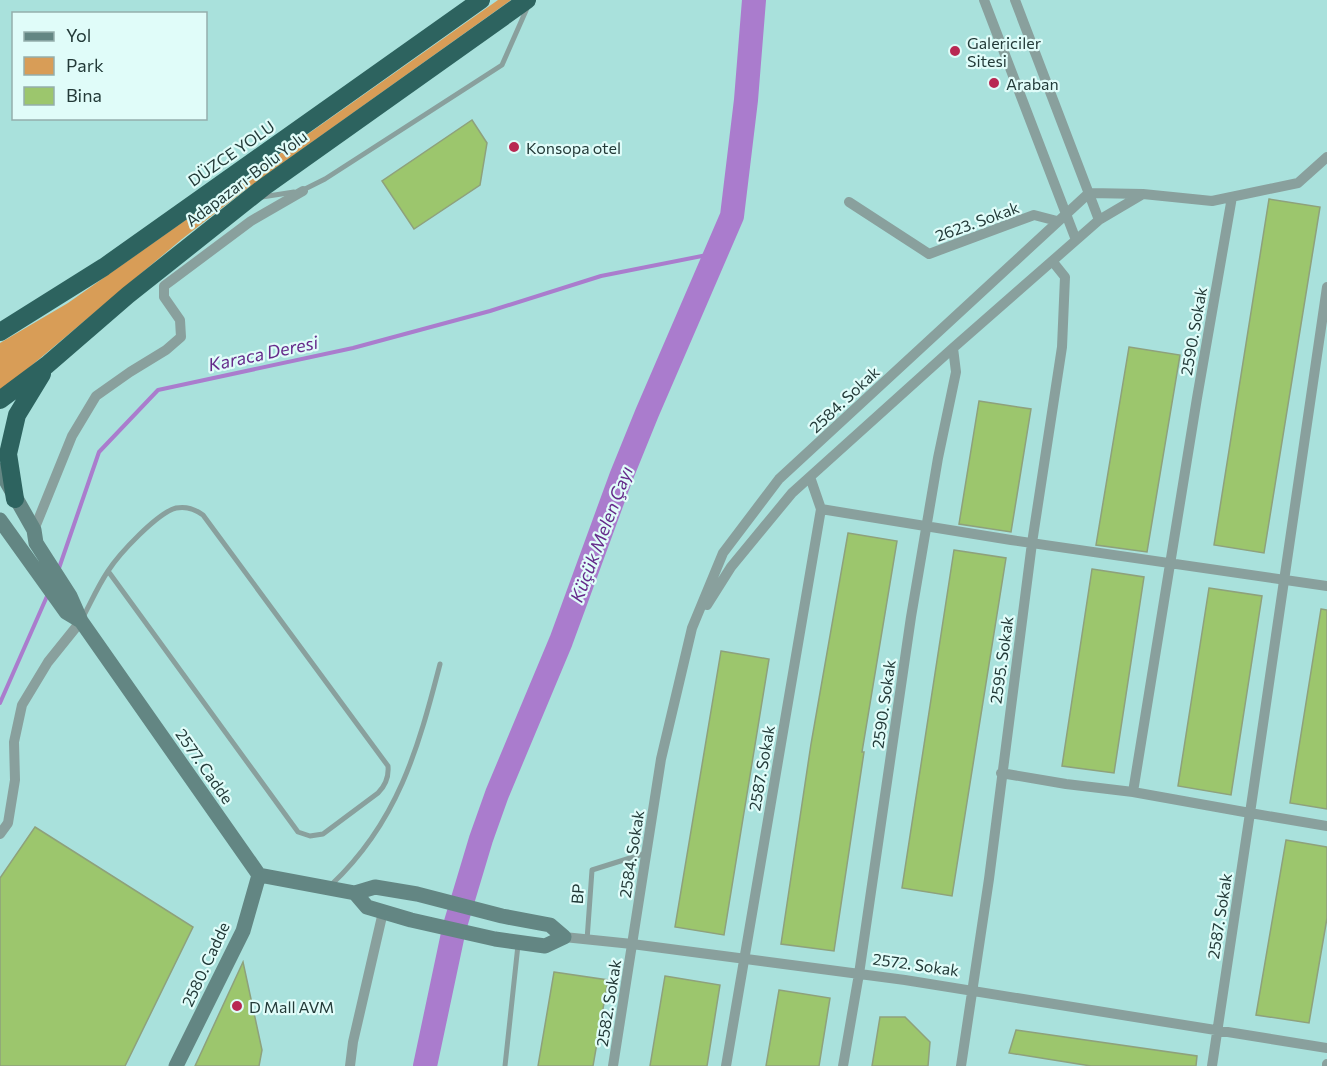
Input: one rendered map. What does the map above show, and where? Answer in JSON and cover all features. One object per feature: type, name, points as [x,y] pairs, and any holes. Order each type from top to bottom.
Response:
[{"type":"highway","name":"DÜZCE YOLU","points":[[0,332],[104,267],[481,0]]},
{"type":"highway","name":"Adapazarı-Bolu Yolu","points":[[0,400],[47,365],[128,295],[248,199],[529,0]]},
{"type":"highway","points":[[15,499],[8,454],[12,434],[17,415],[47,365]]},
{"type":"street","points":[[984,0],[1076,240]]},
{"type":"street","points":[[1015,0],[1099,220]]},
{"type":"street","points":[[1089,193],[1143,194],[1212,201],[1298,183],[1327,157]]},
{"type":"street","points":[[35,536],[72,436],[96,396],[166,350],[181,337],[180,320],[164,297],[164,286],[251,221],[303,190]]},
{"type":"street","name":"2584. Sokak","points":[[632,944],[661,759],[692,628],[723,553],[779,479],[1089,193]]},
{"type":"street","name":"2584. Sokak","points":[[692,628],[731,567],[792,493],[1099,220],[1143,194]]},
{"type":"street","name":"2590. Sokak","points":[[1133,792],[1198,388],[1232,197]]},
{"type":"street","name":"2623. Sokak","points":[[849,202],[929,254],[1034,216],[1057,221]]},
{"type":"street","name":"2595. Sokak","points":[[962,1066],[1032,543],[1062,347],[1065,278],[1053,262]]},
{"type":"street","points":[[1250,813],[1327,287]]},
{"type":"street","name":"2590. Sokak","points":[[843,1066],[859,974],[911,617],[938,458],[956,372],[953,348]]},
{"type":"street","points":[[0,470],[70,596],[81,621]]},
{"type":"street","name":"2587. Sokak","points":[[726,1066],[821,509],[810,477]]},
{"type":"street","points":[[821,509],[1032,543],[1327,586]]},
{"type":"street","points":[[0,519],[66,612],[81,621]]},
{"type":"street","points":[[0,834],[8,823],[15,780],[14,742],[22,705],[48,662],[81,621]]},
{"type":"street","name":"2577. Cadde","points":[[81,621],[259,875]]},
{"type":"street","points":[[1001,772],[1066,784],[1133,792],[1327,826]]},
{"type":"street","name":"2587. Sokak","points":[[1212,1066],[1250,813]]},
{"type":"street","points":[[259,875],[355,893],[367,907],[411,920],[495,939],[545,946],[564,937]]},
{"type":"street","name":"2580. Cadde","points":[[176,1066],[243,931],[259,875]]},
{"type":"street","name":"2572. Sokak","points":[[355,893],[375,887],[417,894],[502,916],[550,925],[564,937],[587,941],[632,944],[859,974],[1327,1048]]},
{"type":"street","points":[[350,1066],[353,1042],[383,912]]},
{"type":"street","name":"2582. Sokak","points":[[613,1066],[632,944]]},
{"type":"lane","points":[[248,199],[303,190],[363,156],[502,65],[529,0]]},
{"type":"lane","points":[[81,621],[108,571],[129,546],[168,512],[186,507],[203,515],[388,766],[389,772],[385,784],[378,793],[323,834],[310,836],[298,832],[108,571]]},
{"type":"lane","points":[[328,888],[361,852],[392,808],[408,774],[422,733],[440,664]]},
{"type":"lane","name":"BP","points":[[587,941],[592,870],[646,853]]},
{"type":"lane","points":[[505,1066],[518,942]]},
{"type":"green space","points":[[498,0],[511,0],[245,190],[182,239],[0,392],[0,343],[68,303]]},
{"type":"building","name":"Konsopa otel","points":[[472,120],[487,143],[480,185],[414,229],[382,181]]},
{"type":"building","points":[[1269,199],[1320,207],[1264,553],[1214,545]]},
{"type":"building","points":[[1129,347],[1180,355],[1147,552],[1096,545]]},
{"type":"building","points":[[979,401],[1031,409],[1011,532],[959,524]]},
{"type":"building","points":[[848,533],[897,541],[862,752],[864,752],[834,951],[781,944],[811,744]]},
{"type":"building","points":[[954,550],[1006,558],[952,896],[902,888]]},
{"type":"building","points":[[1092,569],[1144,577],[1114,773],[1062,766]]},
{"type":"building","points":[[1209,588],[1262,596],[1231,795],[1178,786]]},
{"type":"building","points":[[1321,609],[1327,610],[1327,809],[1290,803]]},
{"type":"building","points":[[721,651],[769,659],[724,935],[675,927]]},
{"type":"building","points":[[35,827],[193,927],[125,1066],[0,1066],[0,878]]},
{"type":"building","points":[[1286,840],[1327,847],[1327,918],[1309,1023],[1256,1015]]},
{"type":"building","name":"D Mall AVM","points":[[243,962],[262,1050],[259,1066],[195,1066]]},
{"type":"building","points":[[554,972],[608,980],[593,1066],[538,1066]]},
{"type":"building","points":[[665,976],[720,985],[707,1066],[650,1066]]},
{"type":"building","points":[[779,990],[830,998],[819,1066],[766,1066]]},
{"type":"building","points":[[880,1017],[905,1017],[930,1042],[928,1066],[872,1066]]},
{"type":"building","points":[[1016,1030],[1197,1056],[1196,1066],[1091,1066],[1009,1053]]},
{"type":"waterway","name":"Küçük Melen Çayı","points":[[425,1066],[454,929],[497,794],[561,641],[647,413],[732,216],[746,100],[754,0]]},
{"type":"waterway","name":"Karaca Deresi","points":[[58,571],[99,452],[158,390],[353,348],[490,311],[601,276],[717,253]]},
{"type":"waterway","name":"Karaca Deresi","points":[[0,703],[48,594]]},
{"type":"place","name":"Galericiler Sitesi","points":[[955,51]]},
{"type":"place","name":"Araban","points":[[994,83]]},
{"type":"place","name":"Konsopa otel","points":[[514,147]]},
{"type":"place","name":"D Mall AVM","points":[[237,1006]]}]
